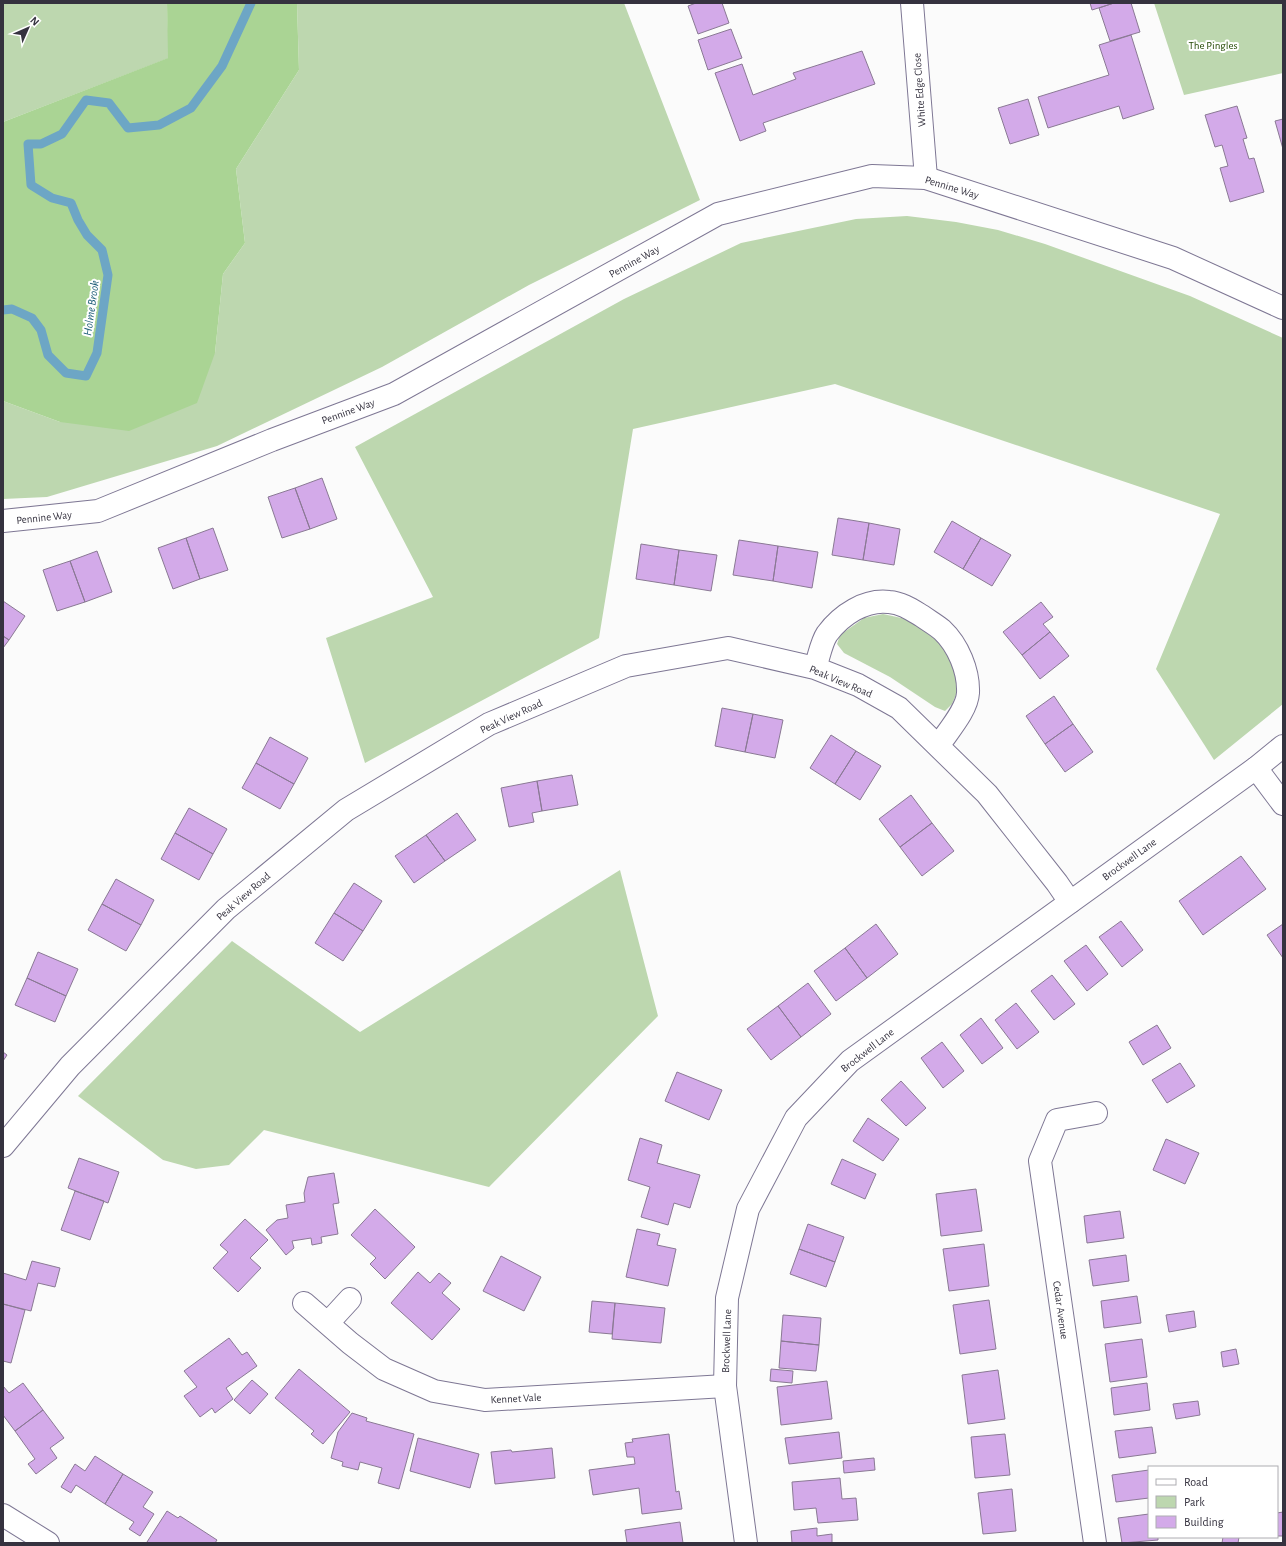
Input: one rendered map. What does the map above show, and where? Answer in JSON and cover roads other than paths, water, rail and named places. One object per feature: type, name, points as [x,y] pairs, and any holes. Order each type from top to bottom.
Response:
[{"type":"street","name":"White Edge Close","points":[[912,3],[926,178]]},
{"type":"street","name":"Pennine Way","points":[[3,521],[98,511],[272,440],[394,394],[718,214],[872,176],[926,178],[1173,258],[1283,308]]},
{"type":"street","points":[[815,668],[827,635],[840,620],[854,609],[872,603],[890,602],[907,606],[942,630],[957,647],[965,672],[968,694],[962,710],[938,745]]},
{"type":"street","name":"Peak View Road","points":[[3,1146],[70,1066],[226,909],[346,810],[489,724],[626,666],[728,648],[815,668],[858,685],[899,708],[987,794],[1057,883],[1070,902]]},
{"type":"street","name":"Brockwell Lane","points":[[746,1543],[724,1386],[727,1298],[748,1209],[796,1118],[850,1061],[1256,768],[1283,746]]},
{"type":"street","points":[[1256,768],[1283,804]]},
{"type":"street","name":"Cedar Avenue","points":[[1095,1543],[1040,1161],[1057,1120],[1096,1113]]},
{"type":"street","points":[[328,1323],[350,1299]]},
{"type":"street","name":"Kennet Vale","points":[[304,1303],[350,1343],[384,1369],[434,1391],[493,1399],[724,1386]]},
{"type":"street","points":[[3,1516],[48,1543]]},
{"type":"waterway","name":"Holme Brook","points":[[3,310],[12,309],[32,318],[41,330],[48,355],[66,373],[86,376],[97,353],[108,275],[102,250],[87,235],[78,220],[71,203],[52,198],[31,185],[28,144],[41,144],[62,134],[86,100],[109,103],[128,128],[159,125],[191,108],[222,66],[251,3]]},
{"type":"park label","name":"The Pingles","points":[[1213,45]]}]
